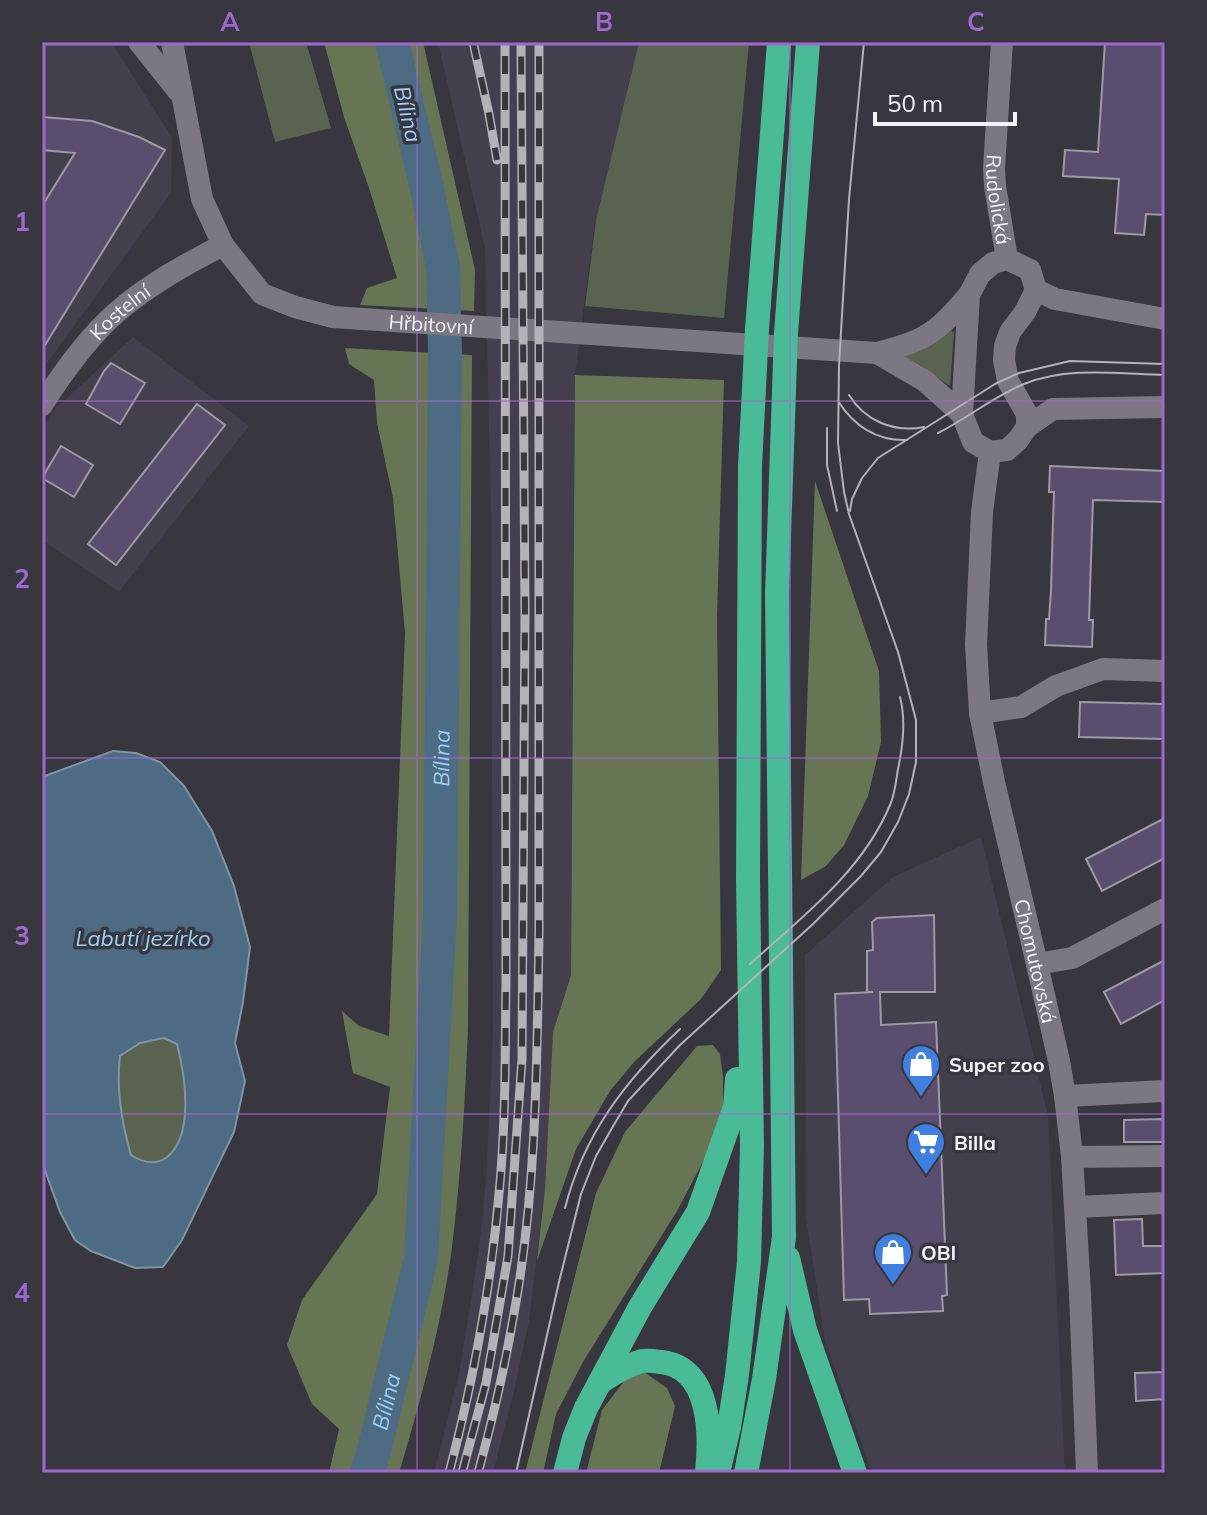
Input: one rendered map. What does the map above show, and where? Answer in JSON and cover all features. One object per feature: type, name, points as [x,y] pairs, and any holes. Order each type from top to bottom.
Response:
[{"type":"highway","points":[[718,1473],[737,1375],[749,1262],[752,1146],[748,880],[750,466],[779,42]]},
{"type":"highway","points":[[746,1473],[764,1379],[784,1237],[777,594],[786,333],[808,42]]},
{"type":"highway","points":[[565,1473],[586,1408],[640,1307],[698,1212],[735,1107],[748,880]]},
{"type":"highway","points":[[784,1237],[805,1330],[855,1473]]},
{"type":"highway","points":[[602,1381],[645,1360],[667,1362],[682,1368],[696,1384],[703,1399],[709,1434],[707,1473]]},
{"type":"street","points":[[139,42],[181,95]]},
{"type":"street","name":"Hřbitovní","points":[[172,42],[202,199],[223,245],[262,294],[333,317],[877,353]]},
{"type":"street","name":"Rudolická","points":[[1002,42],[994,168],[1007,259]]},
{"type":"street","name":"Kostelní","points":[[42,405],[88,341],[116,313],[144,291],[223,245]]},
{"type":"street","points":[[877,353],[909,344],[938,328],[969,295],[980,274],[993,263],[1007,259],[1030,270],[1036,290],[1010,332],[1005,346],[1005,373],[1027,414],[1027,427]]},
{"type":"street","points":[[1036,290],[1055,299],[1165,319]]},
{"type":"street","points":[[969,295],[961,412],[973,442],[990,452],[1007,450],[1027,427],[1053,409],[1165,407]]},
{"type":"street","points":[[877,353],[925,381],[961,412]]},
{"type":"street","name":"Chomutovská","points":[[990,452],[982,512],[976,645],[980,713],[1065,1096],[1075,1207],[1087,1473]]},
{"type":"street","points":[[980,713],[1021,707],[1056,686],[1103,669],[1165,671]]},
{"type":"street","points":[[1037,964],[1072,958],[1165,909]]},
{"type":"street","points":[[1065,1096],[1165,1091]]},
{"type":"street","points":[[1072,1157],[1165,1156]]},
{"type":"street","points":[[1075,1207],[1165,1203]]},
{"type":"shaded area","points":[[42,42],[111,42],[172,137],[171,193],[42,370]]},
{"type":"shaded area","points":[[438,42],[639,42],[594,229],[575,375],[571,975],[553,1032],[545,1189],[529,1321],[493,1473],[434,1473],[459,1374],[479,1249],[486,1181],[493,1031],[491,521],[485,248]]},
{"type":"shaded area","points":[[133,337],[249,426],[119,592],[42,540],[42,432],[55,409]]},
{"type":"shaded area","points":[[981,837],[1048,1116],[1065,1473],[872,1473],[825,1341],[806,1218],[805,955],[893,877]]},
{"type":"green space","points":[[249,42],[306,42],[331,128],[275,142]]},
{"type":"green space","points":[[324,42],[423,42],[475,270],[474,311],[360,305],[367,288],[397,278],[344,117]]},
{"type":"green space","points":[[639,42],[749,42],[724,318],[585,306],[596,220]]},
{"type":"green space","points":[[954,332],[950,386],[905,356],[936,342]]},
{"type":"green space","points":[[345,348],[472,355],[468,1028],[462,1138],[452,1247],[443,1304],[399,1473],[329,1473],[339,1429],[312,1404],[287,1345],[302,1300],[377,1194],[390,1087],[353,1073],[342,1011],[359,1026],[389,1036],[405,633],[393,498],[377,423],[374,380],[349,364]]},
{"type":"green space","points":[[575,375],[724,380],[717,615],[721,970],[701,999],[635,1061],[610,1091],[576,1149],[537,1261],[545,1189],[553,1032],[571,975]]},
{"type":"green space","points":[[815,481],[879,671],[881,742],[868,796],[844,845],[826,866],[801,880]]},
{"type":"green space","points":[[164,1038],[177,1044],[185,1088],[185,1120],[175,1148],[166,1158],[148,1162],[131,1155],[119,1093],[120,1056],[140,1043]]},
{"type":"green space","points":[[713,1045],[720,1054],[723,1111],[706,1156],[677,1211],[583,1362],[556,1414],[543,1473],[525,1473],[596,1193],[625,1132],[697,1046]]},
{"type":"green space","points":[[644,1372],[667,1388],[675,1406],[659,1473],[586,1473],[602,1410],[625,1380]]},
{"type":"water","name":"Labutí jezírko","points":[[113,751],[136,753],[160,762],[184,786],[212,831],[234,886],[250,947],[235,1043],[245,1081],[234,1132],[182,1240],[163,1267],[135,1268],[91,1251],[75,1240],[60,1212],[42,1162],[42,777]],"holes":[[[164,1038],[177,1044],[185,1088],[181,1135],[166,1158],[157,1162],[144,1161],[131,1155],[125,1131],[119,1094],[120,1056],[140,1043]]]},
{"type":"building","points":[[1105,42],[1165,42],[1165,215],[1146,214],[1144,235],[1115,233],[1119,179],[1063,176],[1065,150],[1098,152]]},
{"type":"building","points":[[42,117],[92,121],[139,137],[165,150],[42,350],[42,206],[75,153],[42,150]]},
{"type":"building","points":[[111,363],[145,383],[120,424],[86,404]]},
{"type":"building","points":[[197,404],[225,425],[116,565],[88,544]]},
{"type":"building","points":[[61,446],[93,465],[74,497],[42,478]]},
{"type":"building","points":[[1050,466],[1165,471],[1165,502],[1093,500],[1089,620],[1093,620],[1092,647],[1045,645],[1051,590],[1054,492],[1049,492]]},
{"type":"building","points":[[1080,702],[1165,704],[1165,739],[1079,737]]},
{"type":"building","points":[[1165,818],[1165,858],[1102,891],[1086,859]]},
{"type":"building","points":[[934,915],[935,992],[880,992],[881,1025],[936,1022],[947,1295],[942,1296],[943,1311],[870,1314],[869,1299],[844,1300],[835,994],[873,992],[867,992],[867,951],[873,950],[872,922],[877,918]]},
{"type":"building","points":[[1165,960],[1165,1000],[1121,1024],[1104,992]]},
{"type":"building","points":[[1165,1119],[1165,1142],[1124,1142],[1124,1120]]},
{"type":"building","points":[[1142,1219],[1143,1246],[1165,1246],[1165,1273],[1116,1275],[1114,1220]]},
{"type":"building","points":[[1165,1372],[1165,1399],[1136,1401],[1135,1373]]},
{"type":"waterway","name":"Bílina","points":[[367,1473],[421,1258],[440,914],[445,355],[443,267],[392,42]]},
{"type":"tram line","points":[[516,1473],[581,1194],[596,1156],[612,1128],[628,1101],[680,1045],[861,876],[881,852],[909,794],[916,762],[916,720],[898,652],[849,514],[838,443],[839,365],[849,199],[864,42]]},
{"type":"tram line","points":[[850,511],[862,478],[878,458],[995,384],[1019,373],[1070,361],[1165,364]]},
{"type":"tram line","points":[[938,433],[1002,395],[1041,378],[1094,372],[1165,375]]},
{"type":"tram line","points":[[849,395],[863,412],[881,423],[902,428],[924,427]]},
{"type":"tram line","points":[[838,401],[851,418],[867,430],[886,438],[907,440]]},
{"type":"tram line","points":[[827,428],[827,465],[837,511]]},
{"type":"tram line","points":[[750,964],[829,892],[864,852],[878,829],[893,796],[901,751],[903,724],[900,697]]},
{"type":"tram line","points":[[565,1208],[583,1156],[609,1110],[642,1068],[680,1029]]},
{"type":"railway","points":[[473,42],[497,160]]},
{"type":"railway","points":[[449,1473],[487,1293],[497,1220],[505,1082],[505,42]]},
{"type":"railway","points":[[462,1473],[486,1383],[508,1256],[522,1059],[525,613],[521,42]]},
{"type":"railway","points":[[478,1473],[502,1377],[521,1271],[534,1126],[539,932],[539,42]]},
{"type":"place","name":"Super zoo","points":[[921,1098]]},
{"type":"place","name":"Billa","points":[[926,1176]]},
{"type":"place","name":"OBI","points":[[893,1286]]}]
